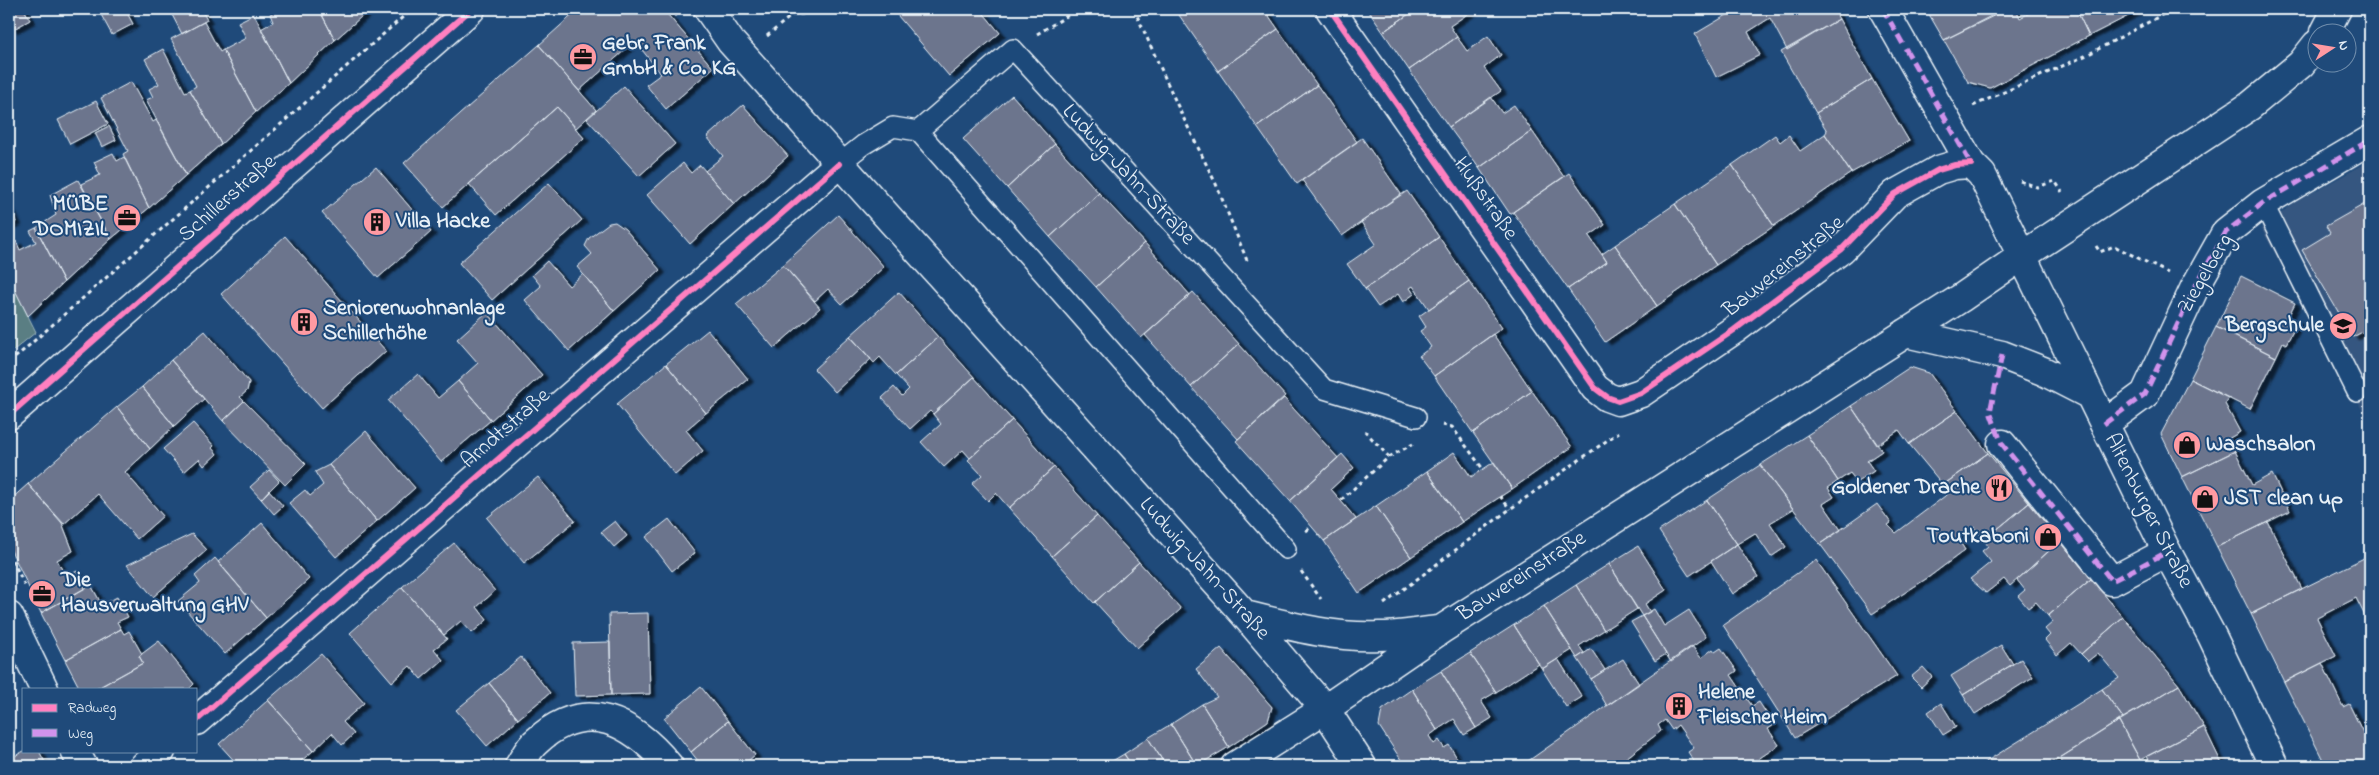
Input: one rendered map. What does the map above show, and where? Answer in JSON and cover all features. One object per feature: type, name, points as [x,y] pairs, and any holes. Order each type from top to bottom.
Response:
[{"type":"street","name":"Schillerstraße","points":[[9,415],[471,9]]},
{"type":"street","name":"Ludwig-Jahn-Straße","points":[[708,9],[731,42],[839,164],[1245,615],[1325,709],[1362,766]]},
{"type":"street","name":"Hußstraße","points":[[1330,9],[1595,388],[1607,397],[1618,401]]},
{"type":"street","points":[[1883,9],[1971,164],[1982,175],[2022,256],[2250,106],[2301,64],[2306,58]]},
{"type":"street","points":[[2330,22],[2337,9]]},
{"type":"street","name":"Ziegelberg","points":[[2104,424],[2145,394],[2195,287],[2226,232],[2264,203],[2370,140]]},
{"type":"street","name":"Arndtstraße","points":[[198,719],[839,164]]},
{"type":"street","name":"Bauvereinstraße","points":[[1618,401],[1641,393],[1734,330],[1842,249],[1895,194],[1938,170],[1955,165],[1971,164]]},
{"type":"street","name":"Bauvereinstraße","points":[[1235,766],[1325,709],[1442,629],[1906,333],[2022,256]]},
{"type":"street","name":"Altenburger Straße","points":[[2022,256],[2088,394],[2167,552],[2212,636],[2274,766]]},
{"type":"street","points":[[1906,333],[2002,355],[2043,371],[2088,394]]},
{"type":"street","points":[[2002,444],[2112,581],[2167,552]]},
{"type":"street","name":"Bauvereinstraße","points":[[1245,615],[1309,631],[1346,636],[1380,636],[1442,629]]},
{"type":"street","points":[[9,616],[44,688]]},
{"type":"street","points":[[519,766],[535,742],[561,724],[594,717],[628,727],[653,746],[669,766]]},
{"type":"street","points":[[76,752],[83,766]]},
{"type":"street","points":[[144,766],[160,752]]},
{"type":"lane","points":[[918,131],[1013,49]]},
{"type":"lane","name":"Ludwig-Jahn-Straße","points":[[1013,49],[1324,389],[1416,417]]},
{"type":"lane","points":[[839,164],[863,145],[893,127],[918,131],[1286,549]]},
{"type":"lane","points":[[2264,203],[2357,392]]},
{"type":"path","points":[[9,363],[412,9]]},
{"type":"path","points":[[670,9],[677,16]]},
{"type":"path","points":[[1013,49],[1067,16],[1083,9]]},
{"type":"path","points":[[1134,9],[1180,111],[1216,184],[1250,268]]},
{"type":"path","points":[[1945,118],[2087,55],[2173,9]]},
{"type":"path","points":[[767,36],[792,15],[836,10]]},
{"type":"path","points":[[1286,549],[1346,636],[1371,613],[1510,509],[1618,432],[1618,401]]},
{"type":"path","points":[[1416,417],[1452,428],[1483,469]]},
{"type":"path","points":[[1341,500],[1389,457],[1363,430]]},
{"type":"path","points":[[1500,496],[1510,509]]},
{"type":"shaded area","name":"Bergschule","points":[[2370,161],[2370,424],[2261,228],[2297,201]]},
{"type":"green space","points":[[9,278],[36,332],[9,354]]},
{"type":"building","points":[[9,9],[24,9],[30,20],[12,30],[9,24]]},
{"type":"building","points":[[98,9],[125,9],[133,24],[112,35]]},
{"type":"building","points":[[169,9],[201,9],[207,20],[182,34]]},
{"type":"building","points":[[282,9],[319,9],[335,40],[289,83],[261,29],[273,22],[270,14]]},
{"type":"building","points":[[319,9],[370,9],[335,40]]},
{"type":"building","name":"Gebr. Frank GmbH & Co. KG","points":[[579,9],[663,9],[713,68],[666,109],[646,85],[661,74],[635,41],[579,91],[539,45]]},
{"type":"building","points":[[892,9],[980,9],[1000,33],[949,76]]},
{"type":"building","points":[[1174,9],[1188,9],[1179,15]]},
{"type":"building","points":[[1188,9],[1264,9],[1278,29],[1218,71],[1179,15]]},
{"type":"building","points":[[1367,9],[1416,9],[1383,32]]},
{"type":"building","points":[[1416,9],[1475,9],[1450,26],[1457,37],[1409,70],[1383,32]]},
{"type":"building","points":[[1737,9],[1833,9],[1839,19],[1787,50],[1770,18],[1748,32],[1760,55],[1716,77],[1695,34]]},
{"type":"building","points":[[1926,9],[1993,9],[1995,14],[1944,40]]},
{"type":"building","points":[[2008,9],[2016,9],[2020,18],[2037,9],[2076,9],[2089,36],[1990,88],[1968,82],[1944,40]]},
{"type":"building","points":[[2076,9],[2142,9],[2089,36]]},
{"type":"building","points":[[254,14],[289,83],[256,112],[223,50],[246,38],[238,22]]},
{"type":"building","points":[[1839,19],[1872,79],[1816,113],[1781,52]]},
{"type":"building","points":[[204,22],[220,52],[223,50],[256,112],[221,144],[190,90],[196,86],[171,39]]},
{"type":"building","points":[[1278,29],[1317,85],[1257,127],[1218,71]]},
{"type":"building","points":[[1488,36],[1501,55],[1484,68],[1501,91],[1449,127],[1409,70],[1457,37],[1467,51]]},
{"type":"building","points":[[539,45],[596,110],[576,128],[557,107],[443,207],[404,163]]},
{"type":"building","points":[[163,49],[185,92],[190,90],[221,144],[186,175],[146,100],[153,97],[149,89],[159,84],[145,59]]},
{"type":"building","points":[[1872,79],[1909,141],[1851,173],[1825,134],[1827,131],[1816,113]]},
{"type":"building","points":[[131,82],[153,122],[156,120],[186,175],[149,208],[123,154],[128,151],[101,98]]},
{"type":"building","points":[[1317,85],[1357,142],[1297,184],[1257,127]]},
{"type":"building","points":[[624,86],[675,144],[639,176],[587,119]]},
{"type":"building","points":[[1012,95],[1055,144],[1007,188],[963,139]]},
{"type":"building","points":[[1491,97],[1502,113],[1514,105],[1532,131],[1479,168],[1449,127]]},
{"type":"building","points":[[96,101],[108,124],[70,144],[58,120]]},
{"type":"building","points":[[743,105],[788,156],[734,204],[705,171],[723,156],[707,137]]},
{"type":"building","points":[[557,107],[584,138],[496,215],[469,184]]},
{"type":"building","points":[[109,126],[116,140],[102,147],[95,133]]},
{"type":"building","points":[[1532,131],[1564,177],[1510,214],[1479,168]]},
{"type":"building","points":[[1825,134],[1851,173],[1774,226],[1732,165],[1775,135],[1780,142],[1789,135],[1800,151]]},
{"type":"building","points":[[1362,138],[1401,194],[1342,236],[1302,180]]},
{"type":"building","points":[[1055,144],[1099,193],[1050,237],[1007,188]]},
{"type":"building","points":[[113,153],[117,161],[124,157],[149,208],[111,239],[81,184],[100,175],[94,162]]},
{"type":"building","points":[[683,163],[691,173],[700,165],[734,204],[690,244],[647,195]]},
{"type":"building","points":[[1732,165],[1774,226],[1716,265],[1675,204]]},
{"type":"building","name":"Villa Hacke","points":[[376,167],[431,232],[378,278],[322,213]]},
{"type":"building","points":[[1569,173],[1605,225],[1589,236],[1607,262],[1568,289],[1513,212]]},
{"type":"building","points":[[78,180],[111,239],[64,282],[36,228],[56,215],[50,195]]},
{"type":"building","points":[[549,183],[582,220],[492,300],[459,263]]},
{"type":"building","points":[[1407,191],[1439,237],[1365,289],[1347,264],[1376,244],[1361,222]]},
{"type":"building","points":[[1099,193],[1145,243],[1096,287],[1050,237]]},
{"type":"building","name":"Bergschule","points":[[2370,201],[2370,328],[2353,337],[2302,250],[2330,233],[2326,226]]},
{"type":"building","points":[[1675,204],[1716,265],[1657,306],[1615,245]]},
{"type":"building","points":[[9,207],[16,222],[9,226]]},
{"type":"building","points":[[838,215],[884,267],[842,304],[828,289],[815,301],[783,265]]},
{"type":"building","points":[[615,222],[625,229],[660,270],[614,311],[577,267],[592,254],[585,246],[589,238],[609,223]]},
{"type":"building","points":[[36,228],[64,282],[28,316],[9,278],[9,245],[16,241],[20,250],[36,242],[30,231]]},
{"type":"building","name":"Seniorenwohnanlage Schillerhöhe","points":[[285,236],[386,351],[322,408],[221,294]]},
{"type":"building","points":[[1439,237],[1469,281],[1429,309],[1413,286],[1410,288],[1414,294],[1403,302],[1398,294],[1378,307],[1365,289]]},
{"type":"building","points":[[1145,243],[1190,295],[1141,338],[1096,287]]},
{"type":"building","points":[[1615,245],[1657,306],[1605,342],[1568,289],[1607,262],[1602,254]]},
{"type":"building","points":[[547,261],[569,286],[583,274],[614,311],[569,351],[525,300],[541,286],[532,275]]},
{"type":"building","points":[[783,265],[820,308],[774,348],[736,304]]},
{"type":"building","points":[[2241,276],[2295,303],[2288,317],[2298,322],[2286,344],[2283,342],[2276,357],[2216,327]]},
{"type":"building","points":[[1469,281],[1502,328],[1434,376],[1419,356],[1431,347],[1420,331],[1426,327],[1419,316]]},
{"type":"building","points":[[899,292],[938,337],[896,375],[880,357],[874,363],[850,336]]},
{"type":"building","points":[[1193,292],[1239,344],[1191,387],[1145,335]]},
{"type":"building","points":[[487,312],[542,375],[491,420],[458,381],[478,363],[457,339]]},
{"type":"building","points":[[2216,327],[2276,357],[2250,409],[2190,379]]},
{"type":"building","points":[[708,330],[748,379],[706,413],[666,364]]},
{"type":"building","points":[[205,331],[249,382],[247,391],[240,397],[244,401],[223,421],[171,360]]},
{"type":"building","points":[[1493,334],[1532,391],[1473,433],[1434,376]]},
{"type":"building","points":[[850,336],[871,359],[835,392],[814,369]]},
{"type":"building","points":[[938,337],[974,377],[933,414],[930,411],[910,429],[882,398],[894,387],[902,396],[909,389],[896,375]]},
{"type":"building","points":[[1239,344],[1285,396],[1238,439],[1191,387]]},
{"type":"building","points":[[171,360],[204,399],[174,426],[142,387]]},
{"type":"building","points":[[666,364],[706,413],[686,430],[703,451],[675,475],[617,404]]},
{"type":"building","points":[[1910,367],[1929,373],[1957,411],[1909,444],[1899,430],[1877,445],[1851,406]]},
{"type":"building","points":[[418,374],[438,398],[458,381],[491,420],[441,462],[388,400]]},
{"type":"building","points":[[974,377],[1012,420],[970,458],[963,450],[944,467],[921,442],[941,424],[933,414]]},
{"type":"building","points":[[2190,379],[2229,398],[2225,404],[2240,432],[2228,439],[2235,451],[2182,477],[2161,434]]},
{"type":"building","points":[[142,387],[174,426],[150,449],[117,407]]},
{"type":"building","points":[[1532,391],[1572,447],[1512,489],[1473,433]]},
{"type":"building","points":[[1284,398],[1338,458],[1290,501],[1236,441]]},
{"type":"building","points":[[244,401],[306,464],[285,485],[223,421]]},
{"type":"building","points":[[1851,406],[1882,451],[1867,461],[1874,471],[1857,482],[1850,473],[1838,481],[1807,435]]},
{"type":"building","points":[[117,407],[150,449],[125,472],[163,516],[137,539],[98,494],[64,524],[28,484]]},
{"type":"building","points":[[1957,411],[1988,453],[1943,485],[1909,444]]},
{"type":"building","points":[[1012,420],[1054,467],[1009,508],[996,493],[988,501],[972,484],[982,475],[968,460]]},
{"type":"building","points":[[193,423],[214,446],[212,448],[217,454],[204,466],[199,459],[184,472],[163,449]]},
{"type":"building","points":[[366,431],[415,488],[377,521],[329,465]]},
{"type":"building","points":[[1807,435],[1838,481],[1828,488],[1834,497],[1823,504],[1841,530],[1820,544],[1760,465]]},
{"type":"building","points":[[2235,451],[2252,485],[2272,474],[2290,511],[2217,547],[2182,477]]},
{"type":"building","points":[[1454,452],[1471,477],[1494,462],[1512,489],[1462,522],[1427,471]]},
{"type":"building","points":[[1988,453],[2029,503],[1984,540],[1974,527],[1958,539],[1965,550],[1929,577],[1872,614],[1820,544],[1877,504],[1891,523],[1888,525],[1896,533],[1949,493],[1943,485]]},
{"type":"building","points":[[1342,454],[1354,468],[1331,489],[1356,519],[1324,541],[1290,501]]},
{"type":"building","points":[[329,465],[377,521],[336,557],[289,503],[305,490],[310,496],[323,485],[315,472]]},
{"type":"building","points":[[1760,465],[1793,509],[1770,523],[1786,547],[1771,557],[1755,533],[1737,544],[1707,500]]},
{"type":"building","points":[[1054,467],[1097,516],[1052,556],[1009,508]]},
{"type":"building","points":[[269,470],[279,481],[261,499],[250,487]]},
{"type":"building","points":[[1427,471],[1462,522],[1411,557],[1376,506]]},
{"type":"building","points":[[538,477],[575,521],[524,563],[487,518]]},
{"type":"building","points":[[28,484],[62,523],[73,551],[57,560],[66,577],[77,571],[85,588],[41,613],[9,546],[9,501]]},
{"type":"building","points":[[269,490],[283,506],[274,514],[261,499]]},
{"type":"building","points":[[1707,500],[1737,544],[1689,576],[1659,531]]},
{"type":"building","points":[[2029,503],[2060,541],[2010,586],[2004,579],[1986,593],[1970,579],[1991,562],[1982,551],[1988,546],[1984,540]]},
{"type":"building","points":[[1376,506],[1411,557],[1359,593],[1324,541]]},
{"type":"building","points":[[1097,516],[1139,562],[1094,603],[1052,556]]},
{"type":"building","points":[[669,519],[695,553],[672,571],[646,537]]},
{"type":"building","points":[[615,521],[627,536],[614,547],[601,532]]},
{"type":"building","points":[[2268,522],[2302,589],[2251,614],[2217,547]]},
{"type":"building","points":[[262,523],[309,579],[266,618],[218,562]]},
{"type":"building","points":[[192,534],[207,550],[153,597],[127,565]]},
{"type":"building","points":[[2060,541],[2091,579],[2048,616],[2036,602],[2028,608],[2018,596],[2025,590],[2017,580]]},
{"type":"building","points":[[454,543],[495,591],[477,607],[487,620],[472,633],[461,621],[444,635],[402,587]]},
{"type":"building","points":[[1737,544],[1758,577],[1732,594],[1711,561]]},
{"type":"building","points":[[1638,546],[1666,590],[1645,604],[1650,612],[1642,616],[1609,564]]},
{"type":"building","points":[[2370,555],[2370,626],[2356,598],[2317,618],[2336,656],[2284,682],[2251,614]]},
{"type":"building","points":[[215,558],[266,618],[225,654],[178,601],[200,583],[195,576]]},
{"type":"building","points":[[1816,560],[1897,676],[1795,738],[1723,625]]},
{"type":"building","points":[[1139,562],[1181,609],[1137,648],[1095,602]]},
{"type":"building","points":[[1609,564],[1637,609],[1604,630],[1576,585]]},
{"type":"building","points":[[2091,579],[2123,617],[2081,654],[2071,643],[2057,655],[2045,640],[2050,635],[2045,629],[2053,622],[2048,616]]},
{"type":"building","points":[[91,585],[102,605],[117,597],[128,617],[117,622],[121,629],[65,660],[41,613]]},
{"type":"building","points":[[1576,585],[1604,630],[1579,646],[1584,653],[1577,658],[1544,606]]},
{"type":"building","points":[[402,587],[447,639],[434,649],[443,660],[421,679],[410,666],[392,682],[350,633]]},
{"type":"building","points":[[1544,606],[1572,650],[1542,669],[1514,625]]},
{"type":"building","points":[[1654,609],[1664,626],[1689,610],[1706,637],[1671,662],[1642,616]]},
{"type":"building","points":[[648,613],[650,694],[611,695],[609,614]]},
{"type":"building","points":[[1642,616],[1666,654],[1655,661],[1631,622]]},
{"type":"building","points":[[2123,617],[2179,685],[2123,718],[2102,689],[2119,678],[2098,653],[2088,661],[2081,654]]},
{"type":"building","points":[[1514,625],[1539,664],[1496,692],[1470,653]]},
{"type":"building","points":[[121,629],[124,634],[129,631],[142,654],[139,656],[143,663],[98,688],[79,688],[65,660]]},
{"type":"building","points":[[159,641],[194,684],[190,688],[98,688],[143,663],[139,656]]},
{"type":"building","points":[[610,642],[611,695],[575,696],[573,643]]},
{"type":"building","points":[[2001,645],[2013,664],[1963,695],[1951,676]]},
{"type":"building","name":"Helene Fleischer Heim","points":[[1692,646],[1701,658],[1713,649],[1715,652],[1721,648],[1737,671],[1731,675],[1752,706],[1759,702],[1774,725],[1768,729],[1779,745],[1748,766],[1697,766],[1688,752],[1694,748],[1678,725],[1672,730],[1665,720],[1658,725],[1661,731],[1617,765],[1615,763],[1610,766],[1521,766]]},
{"type":"building","points":[[1221,648],[1272,707],[1268,721],[1229,747],[1202,704],[1217,697],[1196,669]]},
{"type":"building","points":[[1591,649],[1605,670],[1591,679],[1577,658]]},
{"type":"building","points":[[1470,653],[1496,692],[1481,701],[1492,718],[1476,728],[1441,671]]},
{"type":"building","points":[[321,654],[364,703],[343,722],[354,734],[342,745],[332,733],[313,751],[268,700]]},
{"type":"building","points":[[521,657],[550,693],[518,719],[489,683]]},
{"type":"building","points":[[1558,659],[1582,697],[1566,707],[1542,669]]},
{"type":"building","points":[[1623,659],[1639,684],[1607,706],[1591,679]]},
{"type":"building","points":[[2021,659],[2033,677],[1975,714],[1963,695]]},
{"type":"building","points":[[2322,663],[2343,707],[2349,704],[2370,747],[2364,750],[2370,766],[2326,766],[2284,682]]},
{"type":"building","points":[[1923,667],[1932,677],[1921,687],[1911,677]]},
{"type":"building","points":[[1441,671],[1476,728],[1464,735],[1454,719],[1437,730],[1412,689]]},
{"type":"building","points":[[489,683],[518,719],[487,746],[456,710]]},
{"type":"building","points":[[2179,685],[2204,727],[2140,760],[2119,721]]},
{"type":"building","points":[[701,687],[728,721],[691,752],[664,718]]},
{"type":"building","points":[[1412,689],[1437,730],[1429,736],[1434,744],[1439,740],[1444,748],[1449,745],[1462,766],[1405,766],[1379,726],[1382,710]]},
{"type":"building","points":[[2102,689],[2123,718],[2047,766],[1979,766]]},
{"type":"building","points":[[268,700],[313,751],[295,766],[239,766],[219,744]]},
{"type":"building","points":[[1941,703],[1956,727],[1943,735],[1928,712]]},
{"type":"building","points":[[1202,704],[1229,747],[1197,766],[1171,724]]},
{"type":"building","points":[[728,721],[755,755],[742,766],[702,766],[691,752]]},
{"type":"building","points":[[2119,721],[2140,760],[2128,766],[2064,766],[2060,758]]},
{"type":"building","points":[[1171,724],[1197,766],[1166,766],[1148,738]]},
{"type":"building","points":[[2204,727],[2223,766],[2152,766],[2147,756]]},
{"type":"building","points":[[1148,738],[1166,766],[1132,766],[1124,754]]},
{"type":"building","points":[[22,752],[40,752],[47,766],[9,766],[9,759]]},
{"type":"building","points":[[1124,754],[1132,766],[1104,766]]},
{"type":"marked path","points":[[1883,9],[1971,164]]},
{"type":"marked path","points":[[2104,424],[2145,394],[2195,287],[2226,232],[2263,203],[2370,140]]},
{"type":"marked path","points":[[2002,355],[1990,412],[2002,444],[2112,581],[2167,552]]},
{"type":"cycle path","points":[[9,415],[471,9]]},
{"type":"cycle path","points":[[1330,9],[1595,388],[1607,397],[1618,401],[1641,393],[1734,330],[1842,249],[1895,194],[1938,170],[1955,165],[1971,164]]},
{"type":"cycle path","points":[[198,719],[839,164]]},
{"type":"place","name":"Gebr. Frank GmbH & Co. KG","points":[[583,57]]},
{"type":"place","name":"MÜBE DOMIZIL","points":[[127,218]]},
{"type":"place","name":"Villa Hacke","points":[[377,222]]},
{"type":"place","name":"Seniorenwohnanlage Schillerhöhe","points":[[304,322]]},
{"type":"place","name":"Bergschule","points":[[2343,326]]},
{"type":"place","name":"Waschsalon","points":[[2187,445]]},
{"type":"place","name":"Goldener Drache","points":[[1999,488]]},
{"type":"place","name":"JST clean up","points":[[2205,499]]},
{"type":"place","name":"Toutkaboni","points":[[2048,537]]},
{"type":"place","name":"Die Hausverwaltung GHV","points":[[42,594]]},
{"type":"place","name":"Helene Fleischer Heim","points":[[1679,706]]}]
